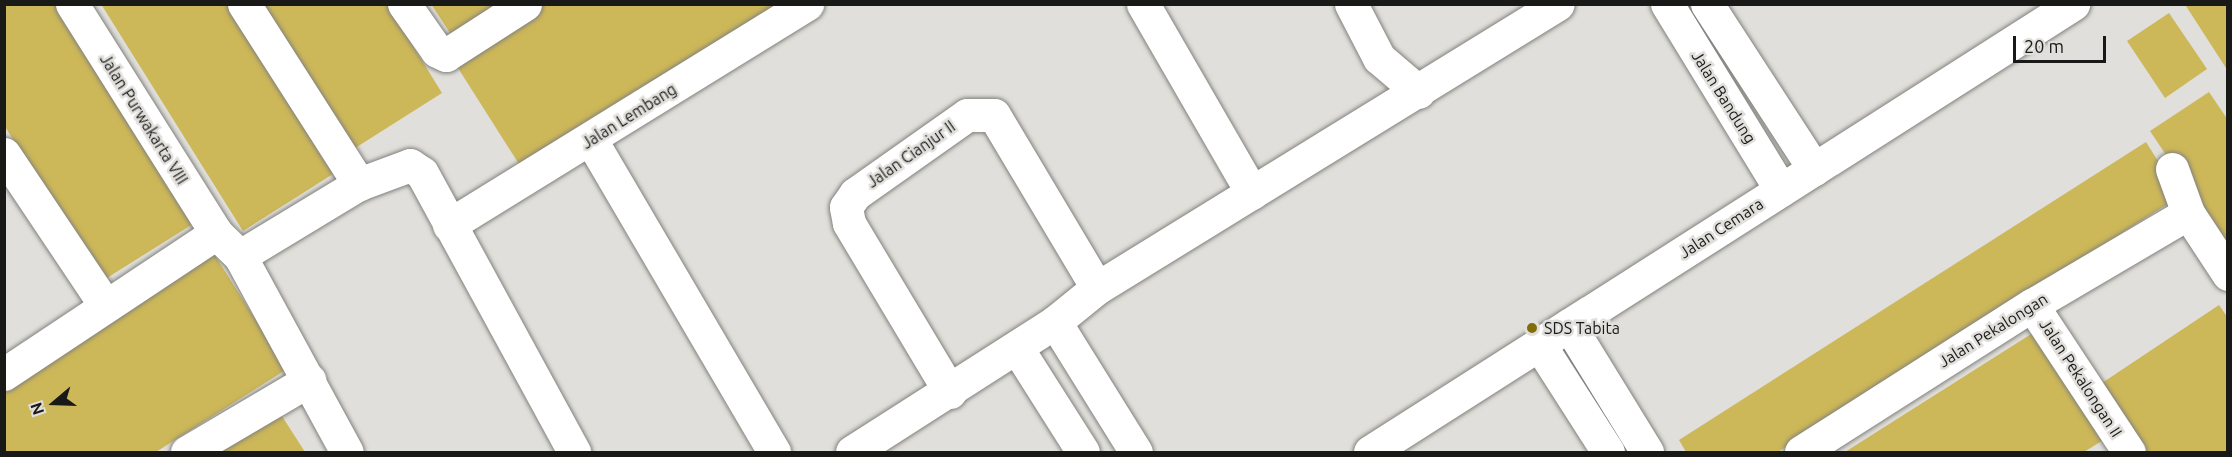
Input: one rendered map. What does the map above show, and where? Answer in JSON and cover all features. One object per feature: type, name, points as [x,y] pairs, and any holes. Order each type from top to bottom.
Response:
[{"type":"street","name":"Jalan Purwakarta VIII","points":[[72,4],[216,233],[240,256],[347,453]]},
{"type":"street","points":[[244,4],[359,184]]},
{"type":"street","points":[[404,4],[436,51],[446,55],[525,4]]},
{"type":"street","name":"Jalan Lembang","points":[[449,225],[591,140],[807,4]]},
{"type":"street","points":[[1143,4],[1251,193]]},
{"type":"street","points":[[1351,4],[1379,58],[1419,92]]},
{"type":"street","points":[[852,453],[1017,348],[1055,322],[1097,288],[1419,92],[1558,4]]},
{"type":"street","name":"Jalan Bandung","points":[[1667,4],[1781,190]]},
{"type":"street","points":[[1707,4],[1814,169]]},
{"type":"street","name":"Jalan Cemara","points":[[1370,453],[2073,4]]},
{"type":"street","name":"Jalan Cianjur II","points":[[950,392],[849,223],[846,207],[855,194],[967,115],[994,115],[1097,288]]},
{"type":"street","points":[[591,140],[774,453]]},
{"type":"street","points":[[4,154],[105,305]]},
{"type":"street","points":[[240,256],[359,184],[410,165],[422,173],[574,453]]},
{"type":"street","points":[[2172,170],[2188,213],[2228,274]]},
{"type":"street","name":"Jalan Pekalongan","points":[[1801,453],[2032,304],[2188,213]]},
{"type":"street","points":[[4,374],[216,233]]},
{"type":"street","name":"Jalan Pekalongan II","points":[[2032,304],[2122,450]]},
{"type":"street","points":[[1055,322],[1136,453]]},
{"type":"street","points":[[1569,325],[1647,453]]},
{"type":"street","points":[[1539,344],[1608,453]]},
{"type":"street","points":[[1017,348],[1083,453]]},
{"type":"street","points":[[187,453],[309,380]]},
{"type":"building","points":[[4,4],[56,4],[193,224],[102,281],[4,125]]},
{"type":"building","points":[[101,4],[227,4],[333,174],[243,231]]},
{"type":"building","points":[[261,4],[387,4],[442,93],[352,150]]},
{"type":"building","points":[[431,4],[500,4],[452,36]]},
{"type":"building","points":[[533,4],[788,4],[524,172],[451,57]]},
{"type":"building","points":[[2188,4],[2228,4],[2226,68],[2186,6]]},
{"type":"building","points":[[2169,13],[2207,69],[2165,98],[2127,41]]},
{"type":"building","points":[[2209,92],[2228,120],[2228,248],[2150,131]]},
{"type":"building","points":[[2146,142],[2180,196],[1778,452],[1686,452],[1679,440]]},
{"type":"building","points":[[214,254],[287,369],[156,452],[4,452],[4,387]]},
{"type":"building","points":[[2219,305],[2228,318],[2228,452],[2143,452],[2099,385]]},
{"type":"building","points":[[2036,331],[2105,439],[2084,452],[1845,452]]},
{"type":"building","points":[[280,413],[305,452],[219,452]]},
{"type":"place","name":"SDS Tabita","points":[[1532,328]]}]
